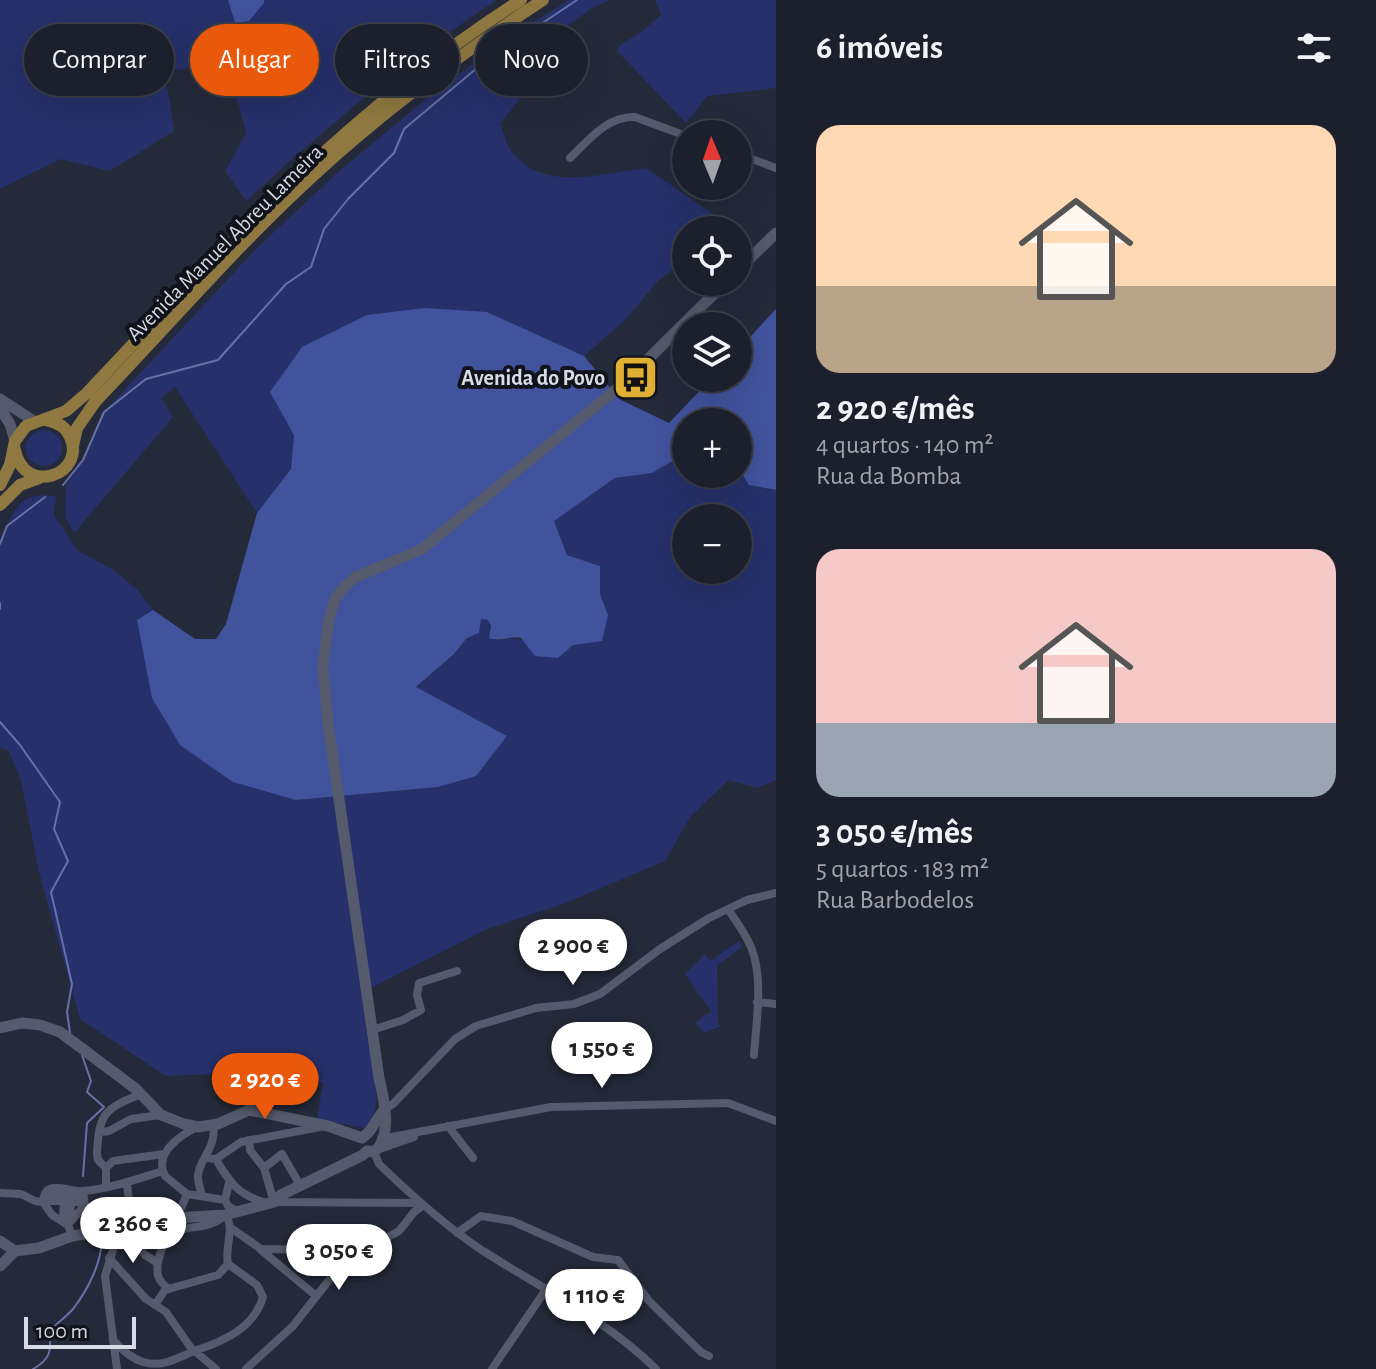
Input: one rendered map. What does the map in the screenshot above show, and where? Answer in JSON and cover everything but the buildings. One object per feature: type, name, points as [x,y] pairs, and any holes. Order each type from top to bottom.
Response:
[{"type":"main road","name":"Avenida Manuel Abreu Lameira","points":[[38,420],[66,411],[87,393],[236,234],[308,165],[397,89],[474,30],[521,0]]},
{"type":"main road","name":"Avenida Manuel Abreu Lameira","points":[[73,446],[77,428],[95,402],[315,174],[437,73],[543,0]]},
{"type":"main road","points":[[0,485],[26,426],[38,420],[54,421],[63,427],[73,446],[66,467],[55,475],[20,485],[0,505]]},
{"type":"main road","points":[[15,446],[20,466],[33,476],[41,477]]},
{"type":"street","points":[[570,158],[607,125],[626,117],[635,117],[672,131]]},
{"type":"street","points":[[752,159],[776,168]]},
{"type":"street","points":[[752,256],[776,233]]},
{"type":"street","points":[[0,1266],[15,1251],[39,1248],[70,1231],[105,1231],[108,1238],[158,1219],[230,1213],[270,1202],[363,1155],[372,1144],[385,1126],[386,1108],[328,723],[323,667],[328,623],[335,599],[356,577],[422,549],[625,382],[712,296]]},
{"type":"street","points":[[0,399],[38,420]]},
{"type":"street","points":[[0,408],[10,424],[15,446]]},
{"type":"street","points":[[656,1369],[598,1320],[457,1233],[421,1205],[379,1164],[372,1144],[386,1108],[455,1039],[476,1026],[536,1008],[574,1004],[600,994],[660,949],[728,909],[747,900],[776,893]]},
{"type":"street","points":[[728,909],[752,949],[756,966],[754,1055]]},
{"type":"street","points":[[372,1030],[403,1020],[421,1010],[417,995],[419,983],[457,971]]},
{"type":"street","points":[[757,1002],[776,1004]]},
{"type":"street","points":[[0,1028],[22,1023],[60,1032],[111,1069],[161,1115]]},
{"type":"street","points":[[106,1187],[106,1168],[98,1160],[104,1113],[141,1094]]},
{"type":"street","points":[[225,1200],[187,1194],[165,1176],[161,1164],[164,1154],[188,1132],[249,1110],[328,1126],[372,1144],[448,1126],[577,1105],[728,1103],[776,1121]]},
{"type":"street","points":[[100,1132],[109,1131],[131,1119],[161,1115],[198,1127]]},
{"type":"street","points":[[213,1125],[212,1159],[229,1183],[251,1199],[421,1205]]},
{"type":"street","points":[[202,1196],[198,1176],[212,1159],[241,1142],[328,1126]]},
{"type":"street","points":[[385,1126],[404,1132],[425,1131]]},
{"type":"street","points":[[448,1126],[473,1158]]},
{"type":"street","points":[[249,1140],[250,1150],[264,1168],[270,1202]]},
{"type":"street","points":[[106,1168],[113,1161],[164,1154]]},
{"type":"street","points":[[264,1168],[282,1154],[300,1185]]},
{"type":"street","points":[[44,1201],[48,1189],[54,1187],[83,1191],[127,1184],[163,1171]]},
{"type":"street","points":[[113,1340],[129,1356],[153,1364],[165,1364],[225,1341],[245,1325],[261,1303],[262,1292],[228,1264],[226,1247],[231,1228],[225,1200],[229,1183]]},
{"type":"street","points":[[117,1369],[105,1276],[109,1258],[123,1232],[127,1184]]},
{"type":"street","points":[[70,1231],[85,1205],[83,1191]]},
{"type":"street","points":[[0,1193],[21,1194],[35,1201],[44,1201],[64,1201],[63,1217],[70,1218],[71,1202],[78,1202],[79,1197],[46,1193],[44,1201],[52,1215],[70,1231]]},
{"type":"street","points":[[177,1218],[187,1194]]},
{"type":"street","points":[[246,1369],[287,1332],[340,1266],[399,1231],[421,1205]]},
{"type":"street","points":[[169,1289],[160,1283],[157,1275],[163,1244],[178,1230],[222,1219],[230,1213]]},
{"type":"street","points":[[457,1233],[476,1217],[512,1221],[593,1257],[618,1260],[662,1315],[709,1356]]},
{"type":"street","points":[[231,1228],[315,1295]]},
{"type":"street","points":[[123,1232],[145,1255],[158,1263]]},
{"type":"street","points":[[0,1241],[15,1251]]},
{"type":"street","points":[[261,1249],[364,1250]]},
{"type":"street","points":[[109,1258],[146,1299],[166,1312],[194,1351],[216,1369]]},
{"type":"street","points":[[155,1305],[165,1290],[218,1275],[228,1264]]},
{"type":"street","points":[[492,1369],[547,1288]]},
{"type":"shaded area","points":[[0,0],[228,0],[235,23],[264,0],[497,0],[459,26],[335,24],[335,96],[366,96],[246,201],[225,171],[246,133],[236,96],[319,96],[319,24],[190,24],[190,68],[174,70],[174,24],[24,24],[24,96],[169,96],[174,131],[110,171],[61,159],[0,189]]},
{"type":"shaded area","points":[[228,0],[264,0],[264,3],[249,21],[235,23]]},
{"type":"shaded area","points":[[569,0],[610,0],[592,8],[571,24],[530,24]]},
{"type":"shaded area","points":[[655,0],[776,0],[776,88],[707,96],[688,120],[683,120],[617,51],[620,45],[661,15]]},
{"type":"shaded area","points":[[475,62],[475,96],[523,96],[500,124],[510,149],[525,165],[540,172],[574,177],[646,168],[672,186],[672,200],[693,200],[713,216],[672,216],[672,270],[658,281],[626,319],[584,356],[487,312],[294,436],[291,469],[257,513],[175,387],[161,398],[173,417],[74,533],[65,517],[66,484],[83,460],[104,412],[254,251],[337,173],[430,96],[459,96],[459,74]]},
{"type":"shaded area","points":[[425,308],[487,312],[584,356],[619,399],[669,423],[672,420],[672,461],[652,473],[615,478],[554,521],[567,555],[600,566],[600,594],[608,615],[602,641],[573,645],[558,658],[535,656],[521,638],[489,638],[491,626],[488,620],[481,619],[479,633],[467,638],[453,655],[416,687],[507,736],[476,776],[438,787],[296,800],[233,782],[180,745],[152,698],[137,620],[153,610],[195,639],[216,639],[226,624],[257,513],[291,469],[294,435],[270,392],[302,347],[367,315]]},
{"type":"shaded area","points":[[776,309],[776,490],[752,486],[752,408],[683,408],[699,392],[752,392],[752,335]]},
{"type":"shaded area","points":[[44,430],[57,435],[62,448],[57,461],[44,466],[31,461],[26,448],[31,435]]},
{"type":"shaded area","points":[[672,461],[672,488],[752,488],[752,486],[776,490],[776,780],[757,788],[729,780],[690,817],[665,861],[563,904],[487,929],[361,993],[377,1099],[373,1118],[366,1128],[317,1120],[323,1083],[286,1071],[166,1076],[80,1019],[39,872],[21,781],[9,751],[0,747],[0,540],[19,505],[34,497],[56,496],[54,515],[78,551],[115,571],[138,590],[153,610],[137,620],[296,800],[437,787],[476,775],[507,736],[416,688],[467,638],[479,633],[481,619],[488,620],[495,641],[521,640],[558,658],[608,615],[600,594],[600,566],[567,555],[554,521],[615,478],[652,473]]},
{"type":"shaded area","points":[[739,941],[742,947],[717,966],[718,1025],[723,1025],[705,1033],[695,1023],[711,1011],[685,974],[705,954],[710,961]]},
{"type":"waterway","points":[[63,485],[83,460],[104,412],[146,379],[218,360],[286,284],[311,267],[324,229],[348,199],[394,153],[404,129],[483,63],[577,0]]},
{"type":"waterway","points":[[0,544],[7,526],[45,497]]},
{"type":"waterway","points":[[0,603],[0,609]]},
{"type":"waterway","points":[[0,722],[60,802],[54,829],[68,861],[51,892],[72,984],[67,1012],[70,1033]]},
{"type":"waterway","points":[[82,1055],[91,1081],[87,1092],[104,1107],[87,1123],[83,1176]]},
{"type":"waterway","points":[[33,1369],[49,1354],[50,1331],[73,1309],[89,1285],[97,1266],[101,1239]]},
{"type":"place","name":"Avenida do Povo","points":[[636,377]]}]
